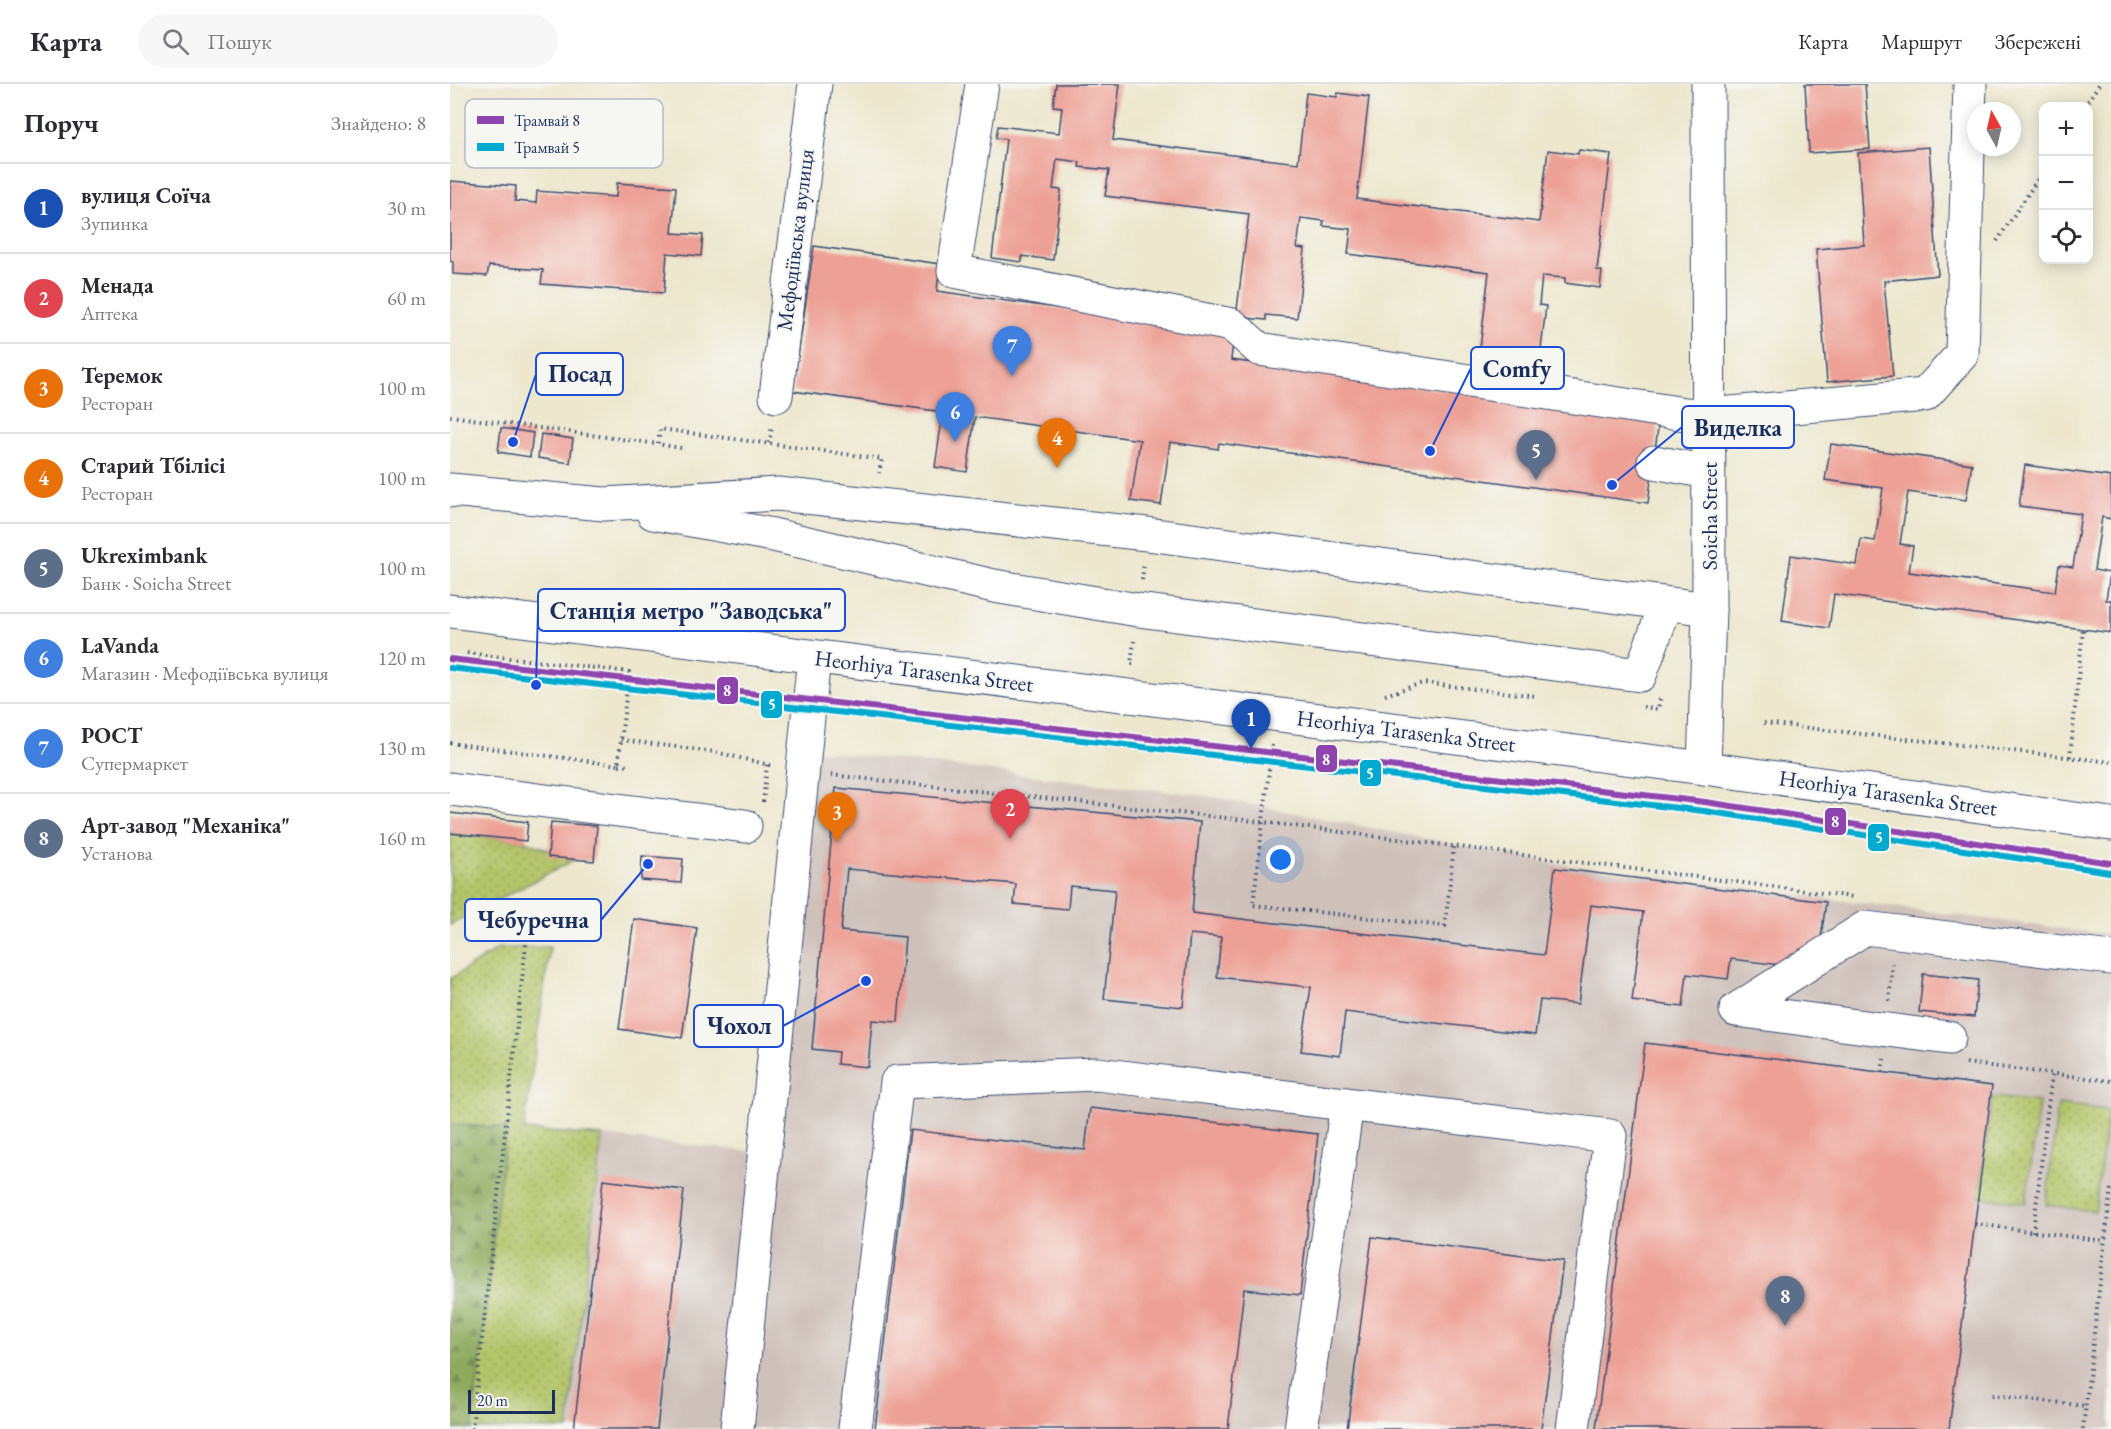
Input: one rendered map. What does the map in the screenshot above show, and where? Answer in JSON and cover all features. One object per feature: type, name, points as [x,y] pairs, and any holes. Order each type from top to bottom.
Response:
[{"type":"main road","name":"Мефодіївська вулиця","points":[[776,396],[814,84]]},
{"type":"main road","points":[[982,84],[954,271],[1232,324],[1259,349],[1685,414],[1709,415],[1925,395],[1962,354],[1970,84]]},
{"type":"main road","name":"Soicha Street","points":[[1704,768],[1709,609],[1708,84]]},
{"type":"main road","points":[[1653,462],[1708,472]]},
{"type":"main road","points":[[450,490],[604,504],[773,535],[1024,591],[1138,610],[1640,675],[1666,604]]},
{"type":"main road","points":[[604,504],[778,494],[1148,534],[1709,609]]},
{"type":"main road","name":"Heorhiya Tarasenka Street","points":[[450,611],[1704,768],[2111,824]]},
{"type":"main road","points":[[737,1429],[814,657]]},
{"type":"main road","points":[[450,789],[745,826]]},
{"type":"main road","points":[[1956,1051],[1887,1030],[1736,1010],[1865,928],[2111,958]]},
{"type":"main road","points":[[855,1429],[897,1082],[1096,1074],[1610,1136],[1573,1429]]},
{"type":"main road","points":[[1301,1429],[1347,1104]]},
{"type":"path","points":[[2088,102],[2099,84]]},
{"type":"path","points":[[1995,245],[2039,176]]},
{"type":"path","points":[[450,416],[681,448]]},
{"type":"path","points":[[658,444],[660,429],[882,459],[880,473],[872,472]]},
{"type":"path","points":[[2070,757],[2083,629]]},
{"type":"path","points":[[467,653],[629,672],[618,765]]},
{"type":"path","points":[[1131,664],[1142,666]]},
{"type":"path","points":[[1374,694],[1385,695],[1423,683],[1540,696]]},
{"type":"path","points":[[1634,706],[1658,709]]},
{"type":"path","points":[[1764,723],[2111,762]]},
{"type":"path","points":[[1272,738],[1254,904],[1445,926],[1454,846]]},
{"type":"path","points":[[621,740],[716,752],[803,772],[1263,822],[1864,899]]},
{"type":"path","points":[[450,743],[630,766]]},
{"type":"path","points":[[1882,1072],[1896,932]]},
{"type":"path","points":[[472,1429],[527,935]]},
{"type":"path","points":[[1956,1051],[2052,1073],[2111,1080]]},
{"type":"path","points":[[2033,1232],[2052,1073]]},
{"type":"path","points":[[2083,1429],[2111,1187]]},
{"type":"path","points":[[1975,1224],[2104,1241]]},
{"type":"path","points":[[1992,1395],[2086,1406]]},
{"type":"shaded area","points":[[805,749],[1207,796],[1552,863],[2111,935],[2111,1429],[568,1429],[602,1136],[765,1153]]},
{"type":"green space","points":[[450,833],[526,841],[574,860],[450,925]]},
{"type":"green space","points":[[550,947],[524,1130],[602,1136],[568,1429],[450,1429],[450,979],[499,948]]},
{"type":"green space","points":[[1992,1097],[2039,1102],[2026,1203],[1979,1197]]},
{"type":"green space","points":[[2058,1104],[2108,1110],[2095,1211],[2046,1205]]},
{"type":"green space","points":[[450,1124],[506,1128],[472,1429],[450,1429]]},
{"type":"building","points":[[1056,84],[1120,84],[1113,140],[1298,163],[1306,93],[1337,97],[1338,93],[1369,97],[1357,199],[1539,222],[1548,150],[1578,154],[1579,150],[1611,154],[1597,270],[1602,271],[1600,288],[1565,283],[1565,278],[1542,276],[1539,305],[1546,306],[1538,376],[1477,374],[1489,272],[1348,254],[1351,229],[1323,226],[1324,221],[1301,218],[1297,248],[1305,249],[1297,318],[1266,315],[1266,320],[1236,317],[1249,214],[1105,196],[1109,170],[1079,167],[1080,162],[1057,159],[1053,189],[1061,190],[1053,260],[1022,256],[1022,262],[992,258],[1006,139],[996,138],[998,126],[1059,133],[1062,107],[1053,106]]},
{"type":"building","points":[[1805,84],[1865,84],[1870,149],[1809,153]]},
{"type":"building","points":[[1929,147],[1938,275],[1884,281],[1893,376],[1827,382],[1816,249],[1864,245],[1858,153]]},
{"type":"building","points":[[450,181],[516,186],[515,201],[536,203],[537,191],[616,197],[617,183],[676,187],[672,233],[703,235],[701,256],[667,253],[664,293],[541,284],[543,270],[489,266],[487,276],[453,274],[453,262],[450,261]]},
{"type":"building","points":[[814,246],[940,264],[937,291],[1234,333],[1231,360],[1659,420],[1648,503],[1219,443],[1218,449],[1170,442],[1161,505],[1131,501],[1140,440],[975,417],[967,472],[935,467],[943,412],[793,391]]},
{"type":"building","points":[[501,428],[533,433],[530,457],[498,452]]},
{"type":"building","points":[[541,434],[573,439],[570,463],[538,458]]},
{"type":"building","points":[[1831,444],[1972,464],[1966,500],[1908,492],[1900,544],[1913,546],[1909,572],[2055,592],[2059,565],[2073,567],[2081,514],[2019,506],[2025,465],[2111,477],[2111,519],[2102,517],[2094,570],[2110,573],[2106,600],[2111,600],[2111,633],[1834,594],[1829,628],[1782,621],[1791,555],[1857,565],[1861,539],[1875,541],[1883,488],[1825,480]]},
{"type":"building","points":[[836,788],[1200,822],[1192,913],[1544,955],[1555,868],[1826,902],[1821,938],[1789,966],[1731,959],[1728,979],[1687,974],[1683,1007],[1632,1001],[1643,912],[1591,905],[1578,1004],[1540,1000],[1535,1035],[1345,1012],[1340,1056],[1301,1051],[1311,987],[1217,977],[1221,937],[1190,934],[1183,1007],[1104,999],[1115,890],[1070,886],[1068,909],[1014,904],[1016,884],[847,869],[841,931],[905,937],[898,1022],[872,1020],[868,1067],[837,1064],[838,1052],[812,1049]]},
{"type":"building","points":[[450,813],[528,822],[526,841],[450,833]]},
{"type":"building","points":[[551,822],[597,826],[594,861],[548,857]]},
{"type":"building","points":[[642,856],[683,859],[681,883],[641,880]]},
{"type":"building","points":[[634,919],[697,928],[682,1038],[619,1029]]},
{"type":"building","points":[[1923,974],[1978,980],[1974,1017],[1919,1012]]},
{"type":"building","points":[[1645,1043],[1992,1086],[1949,1429],[1596,1429]]},
{"type":"building","points":[[1090,1108],[1318,1134],[1300,1295],[1244,1289],[1228,1429],[875,1429],[910,1130],[1085,1150]]},
{"type":"building","points":[[603,1180],[684,1190],[657,1429],[574,1429]]},
{"type":"building","points":[[1372,1237],[1563,1261],[1541,1429],[1347,1429]]},
{"type":"tram line","name":"8","points":[[450,659],[1705,802],[2111,863]]},
{"type":"tram line","name":"5","points":[[450,668],[1704,811],[2110,872]]},
{"type":"place","name":"РОСТ","points":[[1012,376]]},
{"type":"place","name":"Посад","points":[[513,442]]},
{"type":"place","name":"LaVanda","points":[[955,442]]},
{"type":"place","name":"Comfy","points":[[1430,451]]},
{"type":"place","name":"Старий Тбілісі","points":[[1057,468]]},
{"type":"place","name":"Ukreximbank","points":[[1536,480]]},
{"type":"place","name":"Виделка","points":[[1612,485]]},
{"type":"place","name":"Станція метро \"Заводська\"","points":[[536,685]]},
{"type":"place","name":"вулиця Соїча","points":[[1251,749]]},
{"type":"place","name":"Менада","points":[[1010,839]]},
{"type":"place","name":"Теремок","points":[[837,842]]},
{"type":"place","name":"Чебуречна","points":[[648,864]]},
{"type":"place","name":"Чохол","points":[[866,981]]},
{"type":"place","name":"Арт-завод \"Механіка\"","points":[[1785,1326]]}]
